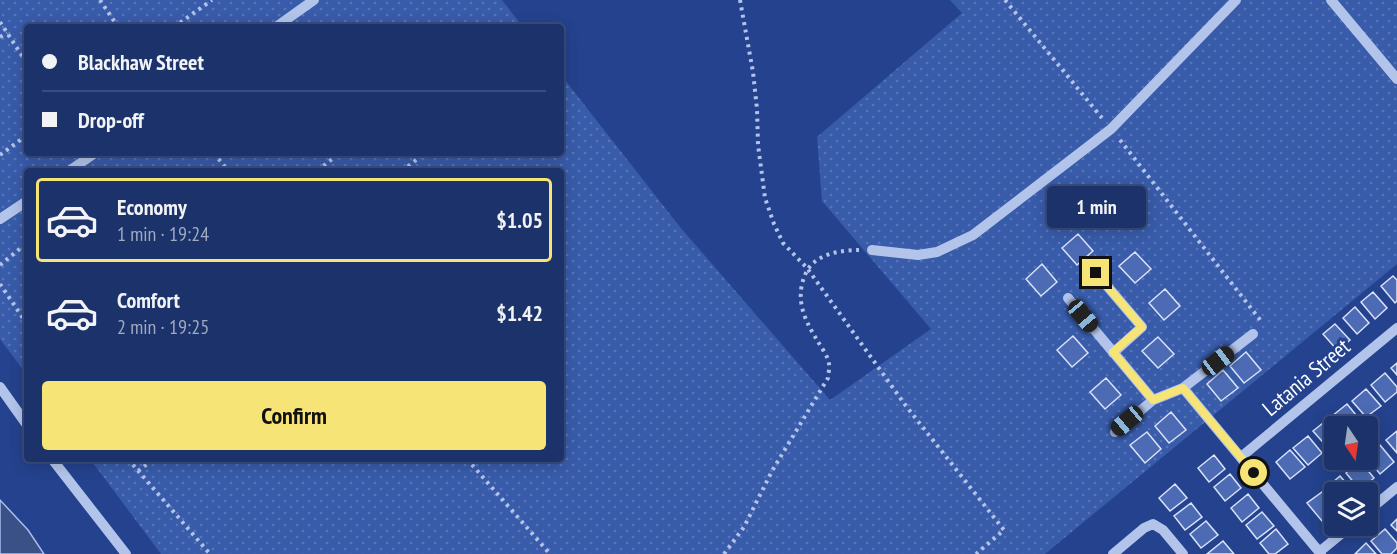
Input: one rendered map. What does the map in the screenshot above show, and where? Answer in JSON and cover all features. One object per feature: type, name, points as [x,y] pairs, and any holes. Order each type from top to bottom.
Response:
[{"type":"street","points":[[280,24],[314,0]]},
{"type":"street","points":[[872,250],[918,255],[937,252],[974,235],[1111,129],[1236,0]]},
{"type":"street","points":[[1331,0],[1397,79]]},
{"type":"street","points":[[73,168],[91,156]]},
{"type":"street","points":[[0,219],[24,203]]},
{"type":"street","points":[[1096,273],[1142,327],[1113,352]]},
{"type":"street","points":[[1068,298],[1153,400]]},
{"type":"street","name":"Latania Street","points":[[1241,457],[1397,328]]},
{"type":"street","points":[[1115,432],[1153,400],[1183,388],[1253,334]]},
{"type":"street","points":[[0,387],[24,421]]},
{"type":"street","points":[[1183,388],[1320,553],[1339,536]]},
{"type":"street","points":[[54,462],[126,554]]},
{"type":"street","points":[[1378,503],[1397,487]]},
{"type":"street","points":[[1113,554],[1144,528],[1153,524],[1163,530],[1183,554]]},
{"type":"path","points":[[100,0],[116,24]]},
{"type":"path","points":[[178,24],[212,0]]},
{"type":"path","points":[[740,0],[753,72],[758,145],[765,198],[774,224],[783,243],[807,268],[906,406],[1004,530],[976,554]]},
{"type":"path","points":[[1005,0],[1111,129],[1265,326]]},
{"type":"path","points":[[0,22],[24,58]]},
{"type":"path","points":[[0,37],[7,33]]},
{"type":"path","points":[[0,155],[24,137]]},
{"type":"path","points":[[216,156],[226,168]]},
{"type":"path","points":[[323,168],[336,156]]},
{"type":"path","points":[[406,168],[421,156]]},
{"type":"path","points":[[0,265],[24,245]]},
{"type":"path","points":[[724,554],[744,526],[772,471],[828,378],[830,365],[805,317],[799,297],[807,268],[819,258],[832,253],[847,250],[872,250]]},
{"type":"path","points":[[0,284],[24,320]]},
{"type":"path","points":[[130,462],[210,554]]},
{"type":"path","points":[[138,471],[150,462]]},
{"type":"path","points":[[470,462],[550,554]]},
{"type":"shaded area","points":[[0,0],[502,0],[521,24],[24,24],[24,156],[564,156],[564,79],[680,227],[830,400],[931,329],[822,201],[817,137],[962,13],[950,0],[1397,0],[1397,264],[1045,554],[161,554],[92,462],[564,462],[564,168],[24,168],[24,371],[0,339]]},
{"type":"shaded area","points":[[0,500],[28,530],[44,554],[0,554]]},
{"type":"building","points":[[1078,234],[1093,251],[1077,265],[1062,248]]},
{"type":"building","points":[[1135,252],[1151,269],[1135,283],[1119,266]]},
{"type":"building","points":[[1042,264],[1057,282],[1041,296],[1026,279]]},
{"type":"building","points":[[1393,276],[1397,280],[1397,301],[1395,303],[1381,286]]},
{"type":"building","points":[[1165,289],[1180,306],[1164,320],[1149,303]]},
{"type":"building","points":[[1373,292],[1387,308],[1375,319],[1361,302]]},
{"type":"building","points":[[1355,307],[1369,323],[1357,334],[1343,318]]},
{"type":"building","points":[[1335,324],[1350,340],[1338,351],[1323,334]]},
{"type":"building","points":[[1073,336],[1088,353],[1072,367],[1057,350]]},
{"type":"building","points":[[1158,337],[1174,354],[1158,368],[1142,351]]},
{"type":"building","points":[[1246,352],[1261,370],[1244,383],[1230,366]]},
{"type":"building","points":[[1397,363],[1397,375],[1391,368]]},
{"type":"building","points":[[1223,370],[1238,388],[1221,401],[1207,384]]},
{"type":"building","points":[[1385,373],[1397,387],[1397,392],[1385,402],[1371,385]]},
{"type":"building","points":[[1106,378],[1121,395],[1105,409],[1090,392]]},
{"type":"building","points":[[1366,389],[1381,406],[1365,416],[1352,401]]},
{"type":"building","points":[[1347,404],[1357,416],[1332,416]]},
{"type":"building","points":[[1171,412],[1186,430],[1169,443],[1155,426]]},
{"type":"building","points":[[1324,422],[1324,443],[1313,431]]},
{"type":"building","points":[[1397,431],[1397,453],[1386,440]]},
{"type":"building","points":[[1147,432],[1161,449],[1145,463],[1130,445]]},
{"type":"building","points":[[1308,436],[1322,453],[1308,465],[1293,448]]},
{"type":"building","points":[[1380,445],[1394,462],[1380,474],[1377,470]]},
{"type":"building","points":[[1290,450],[1305,467],[1290,479],[1276,462]]},
{"type":"building","points":[[1214,455],[1225,469],[1209,482],[1198,468]]},
{"type":"building","points":[[1350,470],[1367,470],[1374,478],[1369,482],[1353,482],[1346,473]]},
{"type":"building","points":[[1230,474],[1241,488],[1225,501],[1214,487]]},
{"type":"building","points":[[1340,476],[1345,482],[1333,482]]},
{"type":"building","points":[[1175,484],[1187,498],[1170,511],[1159,498]]},
{"type":"building","points":[[1322,492],[1324,494],[1324,519],[1322,521],[1307,503]]},
{"type":"building","points":[[1248,494],[1259,508],[1242,522],[1231,508]]},
{"type":"building","points":[[1191,503],[1202,517],[1185,530],[1174,516]]},
{"type":"building","points":[[1262,512],[1274,526],[1257,539],[1246,525]]},
{"type":"building","points":[[1397,519],[1397,531],[1391,525]]},
{"type":"building","points":[[1206,521],[1218,535],[1201,548],[1190,534]]},
{"type":"building","points":[[1276,529],[1288,544],[1275,554],[1269,554],[1260,543]]},
{"type":"building","points":[[1385,529],[1397,543],[1397,548],[1391,554],[1382,554],[1371,541]]},
{"type":"building","points":[[1223,541],[1234,554],[1207,554]]},
{"type":"building","points":[[1366,543],[1376,554],[1355,554]]},
{"type":"route","points":[[1096,273],[1142,327],[1113,352],[1153,400],[1183,388],[1254,473]]}]
